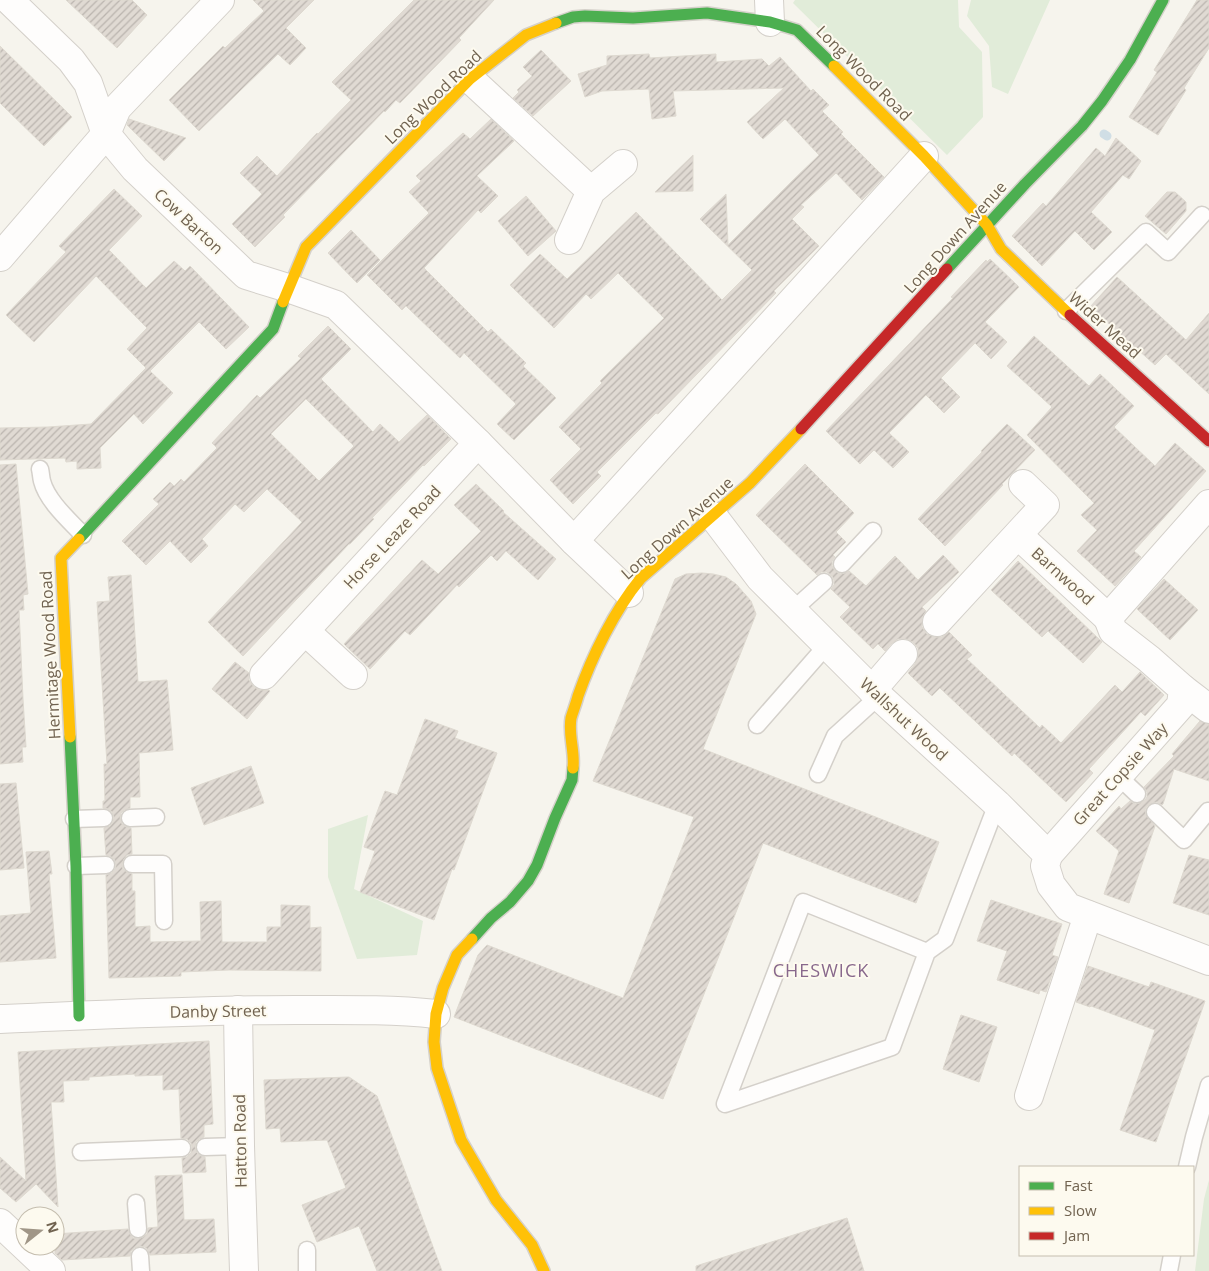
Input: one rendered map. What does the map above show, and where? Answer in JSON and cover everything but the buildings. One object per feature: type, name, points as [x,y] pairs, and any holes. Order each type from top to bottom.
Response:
[{"type":"street","name":"Cow Barton","points":[[9,0],[71,60],[88,83],[106,134],[135,169],[246,275],[288,288]]},
{"type":"street","points":[[0,257],[106,134],[117,108],[220,0]]},
{"type":"street","name":"Long Down Avenue","points":[[544,1271],[532,1245],[496,1200],[461,1140],[437,1068],[434,1042],[436,1014],[443,988],[457,955],[491,918],[510,902],[528,881],[537,865],[572,780],[574,761],[570,737],[571,719],[584,679],[605,635],[629,593],[640,578],[750,483],[803,428],[1024,184],[1064,145],[1102,101],[1130,60],[1163,0]]},
{"type":"street","name":"Long Wood Road","points":[[288,288],[306,247],[470,79],[526,35],[573,17],[584,8],[633,18],[770,11],[797,30],[924,156],[987,225]]},
{"type":"street","points":[[470,79],[590,191]]},
{"type":"street","points":[[574,541],[924,156]]},
{"type":"street","points":[[569,240],[590,191],[623,164]]},
{"type":"street","name":"Wider Mead","points":[[987,225],[1001,249],[1209,441]]},
{"type":"street","points":[[288,288],[336,304],[478,443],[574,541],[629,593]]},
{"type":"street","name":"Hermitage Wood Road","points":[[79,1016],[76,866],[61,558],[273,330],[288,288]]},
{"type":"street","name":"Horse Leaze Road","points":[[264,675],[478,443]]},
{"type":"street","name":"Barnwood","points":[[937,622],[1045,505],[1023,484]]},
{"type":"street","points":[[1209,504],[1108,618],[1113,631],[1209,709]]},
{"type":"street","name":"Wallshut Wood","points":[[713,516],[760,578],[876,693],[1048,855]]},
{"type":"street","name":"Barnwood","points":[[1018,535],[1108,618]]},
{"type":"street","points":[[305,630],[353,675]]},
{"type":"street","points":[[876,693],[903,654]]},
{"type":"street","name":"Great Copsie Way","points":[[1048,855],[1127,785],[1181,705],[1183,689]]},
{"type":"street","points":[[1048,855],[1045,866],[1050,885],[1068,907],[1209,961]]},
{"type":"street","points":[[1028,1096],[1088,915]]},
{"type":"street","name":"Danby Street","points":[[0,1018],[238,1010],[381,1010],[436,1014]]},
{"type":"street","name":"Hatton Road","points":[[238,1010],[244,1271]]},
{"type":"street","points":[[0,1223],[51,1271]]},
{"type":"lane","points":[[1066,311],[1146,232],[1168,252],[1202,215]]},
{"type":"lane","points":[[40,469],[42,482],[48,494],[58,508],[84,535]]},
{"type":"lane","points":[[842,564],[873,531]]},
{"type":"lane","points":[[793,610],[824,582]]},
{"type":"lane","points":[[757,725],[827,645]]},
{"type":"lane","points":[[818,774],[835,736],[876,693]]},
{"type":"lane","points":[[927,952],[803,902],[725,1104],[892,1047],[927,952],[945,939],[996,804]]},
{"type":"lane","points":[[1155,812],[1184,840],[1208,811]]},
{"type":"lane","points":[[130,818],[156,817]]},
{"type":"lane","points":[[74,819],[104,818]]},
{"type":"lane","points":[[132,864],[163,864],[164,921]]},
{"type":"lane","points":[[76,866],[106,865]]},
{"type":"lane","points":[[1187,1166],[1209,1085]]},
{"type":"lane","points":[[205,1147],[240,1146]]},
{"type":"lane","points":[[81,1152],[182,1148]]},
{"type":"lane","points":[[136,1203],[138,1229]]},
{"type":"lane","points":[[307,1250],[307,1271]]},
{"type":"lane","points":[[1169,1271],[1172,1256]]},
{"type":"green space","points":[[795,0],[958,0],[959,27],[982,52],[983,117],[947,155],[793,3]]},
{"type":"green space","points":[[971,0],[1050,0],[1008,94],[992,87],[989,46],[967,16]]},
{"type":"green space","points":[[368,815],[354,889],[423,921],[417,955],[357,959],[328,877],[328,829]]},
{"type":"green space","points":[[1209,1180],[1209,1271],[1195,1271],[1204,1199]]},
{"type":"traffic: fast","points":[[947,269],[1025,184],[1082,126],[1130,60],[1163,0]]},
{"type":"traffic: fast","points":[[556,23],[573,17],[585,16],[633,18],[707,13],[770,22],[797,30],[834,66]]},
{"type":"traffic: fast","points":[[79,539],[273,329],[283,302]]},
{"type":"traffic: fast","points":[[70,737],[76,866],[79,1016]]},
{"type":"traffic: fast","points":[[472,939],[491,918],[510,902],[528,881],[537,865],[572,780],[573,768]]},
{"type":"traffic: slow","points":[[283,302],[306,247],[470,79],[526,35],[556,23]]},
{"type":"traffic: slow","points":[[834,66],[924,156],[987,225],[1001,249],[1070,315]]},
{"type":"traffic: slow","points":[[573,768],[570,731],[571,718],[578,696],[605,634],[631,591],[641,578],[750,483],[801,429]]},
{"type":"traffic: slow","points":[[70,737],[61,558],[79,539]]},
{"type":"traffic: slow","points":[[472,939],[457,955],[443,988],[436,1014],[434,1042],[437,1068],[461,1140],[496,1200],[532,1245],[544,1271]]},
{"type":"traffic: jam","points":[[801,429],[947,269]]},
{"type":"traffic: jam","points":[[1070,315],[1209,441]]},
{"type":"district","name":"CHESWICK","points":[[821,971]]}]
